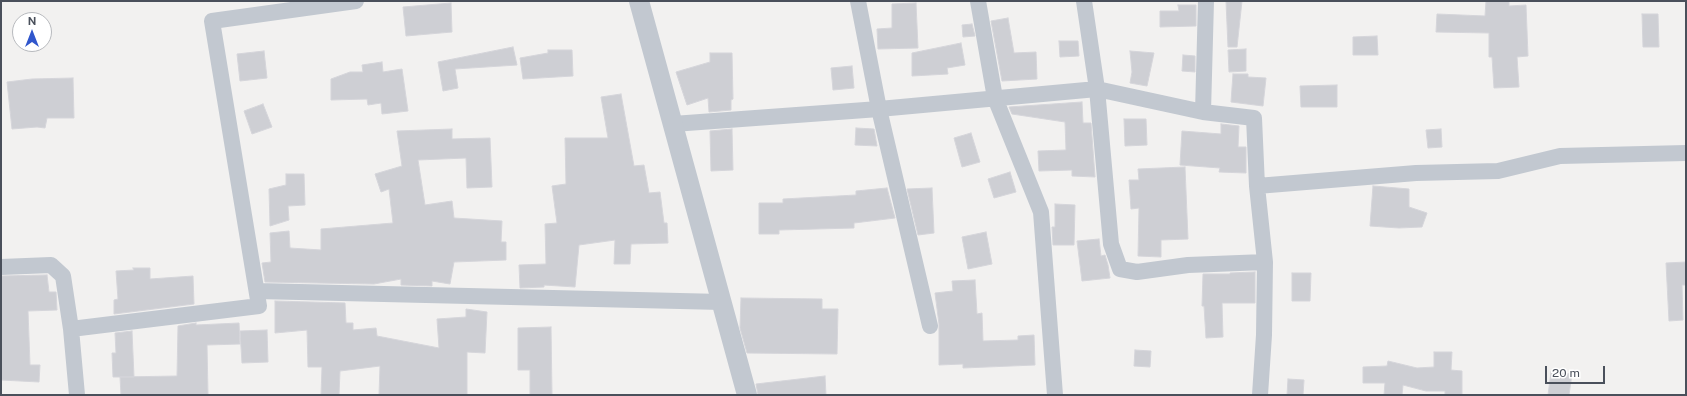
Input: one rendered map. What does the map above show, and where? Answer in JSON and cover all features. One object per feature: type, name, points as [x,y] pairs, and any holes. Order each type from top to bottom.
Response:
[{"type":"street","points":[[71,329],[260,306],[212,21],[356,1]]},
{"type":"street","points":[[640,1],[747,395]]},
{"type":"street","points":[[858,1],[879,110],[930,326]]},
{"type":"street","points":[[978,1],[995,98],[1041,212],[1056,395]]},
{"type":"street","points":[[1084,1],[1097,89],[1111,244],[1120,269],[1137,272],[1188,265],[1265,262]]},
{"type":"street","points":[[1203,112],[1206,1]]},
{"type":"street","points":[[673,124],[879,110],[1097,89],[1203,112],[1254,118],[1265,262],[1264,335],[1260,395]]},
{"type":"street","points":[[1258,186],[1416,173],[1498,171],[1560,156],[1686,153]]},
{"type":"street","points":[[1,267],[51,265],[63,276],[71,329],[77,395]]},
{"type":"street","points":[[257,291],[722,302]]},
{"type":"building","points":[[1226,1],[1242,1],[1237,47],[1228,47]]},
{"type":"building","points":[[1486,1],[1509,1],[1509,6],[1526,5],[1528,56],[1517,57],[1519,87],[1494,88],[1492,57],[1489,57],[1489,33],[1436,32],[1437,14],[1485,16]]},
{"type":"building","points":[[451,3],[452,32],[406,36],[403,7]]},
{"type":"building","points":[[916,3],[918,48],[878,49],[877,29],[892,28],[892,4]]},
{"type":"building","points":[[1178,5],[1196,5],[1196,26],[1160,27],[1160,11],[1179,11]]},
{"type":"building","points":[[1642,14],[1658,14],[1659,47],[1643,47]]},
{"type":"building","points":[[1008,18],[1014,53],[1036,52],[1037,79],[1002,81],[991,21]]},
{"type":"building","points":[[972,24],[975,36],[963,37],[962,25]]},
{"type":"building","points":[[1377,36],[1378,55],[1353,55],[1353,37]]},
{"type":"building","points":[[1059,41],[1078,41],[1079,56],[1060,57]]},
{"type":"building","points":[[961,43],[965,65],[947,68],[948,74],[912,76],[912,53]]},
{"type":"building","points":[[513,47],[517,65],[455,69],[458,88],[443,91],[438,62]]},
{"type":"building","points":[[1246,49],[1246,71],[1229,72],[1228,50]]},
{"type":"building","points":[[548,50],[572,50],[573,76],[523,79],[520,58],[548,53]]},
{"type":"building","points":[[264,51],[267,78],[240,81],[237,54]]},
{"type":"building","points":[[1130,51],[1154,53],[1147,86],[1130,83],[1132,72]]},
{"type":"building","points":[[710,53],[732,53],[733,99],[731,100],[731,110],[709,112],[708,98],[687,105],[676,72],[710,62]]},
{"type":"building","points":[[1183,55],[1195,56],[1195,72],[1182,71]]},
{"type":"building","points":[[382,62],[383,72],[402,69],[408,111],[382,114],[381,103],[368,105],[367,99],[331,100],[331,79],[350,72],[363,72],[362,65]]},
{"type":"building","points":[[852,66],[854,88],[833,90],[831,68]]},
{"type":"building","points":[[1233,74],[1248,74],[1248,77],[1266,78],[1263,106],[1231,102]]},
{"type":"building","points":[[73,78],[74,118],[47,118],[45,128],[37,127],[12,129],[7,82],[32,79]]},
{"type":"building","points":[[1337,85],[1337,107],[1301,107],[1300,86]]},
{"type":"building","points":[[621,94],[634,166],[644,165],[649,193],[660,192],[664,223],[667,223],[668,243],[631,244],[630,264],[614,264],[615,240],[579,245],[575,287],[544,285],[544,287],[520,288],[519,265],[546,264],[545,224],[557,223],[552,186],[566,184],[565,138],[608,138],[601,97]]},
{"type":"building","points":[[1082,102],[1083,123],[1091,123],[1095,177],[1072,176],[1072,170],[1039,171],[1038,151],[1066,150],[1065,122],[1012,114],[1009,107]]},
{"type":"building","points":[[263,104],[272,127],[252,134],[244,111]]},
{"type":"building","points":[[1124,119],[1146,119],[1147,145],[1125,146]]},
{"type":"building","points":[[1221,124],[1239,126],[1238,147],[1246,147],[1246,173],[1219,172],[1220,168],[1180,165],[1182,131],[1221,134]]},
{"type":"building","points":[[856,128],[874,129],[877,146],[855,145]]},
{"type":"building","points":[[452,129],[452,139],[490,138],[492,187],[467,188],[466,158],[418,160],[425,205],[452,201],[454,218],[502,221],[501,242],[506,242],[506,260],[454,262],[450,284],[432,281],[432,286],[401,285],[401,279],[374,284],[265,282],[262,263],[271,262],[270,233],[289,231],[290,248],[321,250],[321,229],[393,223],[389,189],[381,192],[375,174],[402,166],[397,131]]},
{"type":"building","points":[[732,129],[733,170],[711,171],[710,131]]},
{"type":"building","points":[[1441,129],[1442,147],[1428,148],[1426,130]]},
{"type":"building","points":[[971,133],[980,162],[962,167],[954,138]]},
{"type":"building","points":[[1185,167],[1188,239],[1161,240],[1161,257],[1138,256],[1139,208],[1131,209],[1129,180],[1139,180],[1138,169]]},
{"type":"building","points":[[1010,172],[1016,192],[994,198],[988,179]]},
{"type":"building","points":[[286,174],[304,174],[305,205],[288,206],[289,220],[270,226],[269,189],[286,185]]},
{"type":"building","points":[[1373,186],[1409,189],[1409,207],[1427,213],[1422,227],[1399,228],[1370,226]]},
{"type":"building","points":[[887,188],[895,218],[854,223],[854,228],[779,230],[779,234],[759,234],[759,203],[783,203],[783,199],[856,195],[856,191]]},
{"type":"building","points":[[932,188],[934,233],[918,235],[907,189]]},
{"type":"building","points":[[1055,204],[1075,205],[1074,245],[1053,245],[1052,227],[1055,227]]},
{"type":"building","points":[[986,232],[992,264],[968,269],[962,237]]},
{"type":"building","points":[[1099,239],[1101,256],[1105,255],[1110,278],[1082,281],[1077,241]]},
{"type":"building","points":[[1686,262],[1686,285],[1682,285],[1683,320],[1669,321],[1666,263]]},
{"type":"building","points":[[133,268],[150,268],[150,279],[193,276],[194,304],[114,314],[114,300],[118,299],[116,271],[134,270]]},
{"type":"building","points":[[1255,272],[1255,303],[1222,303],[1223,337],[1206,338],[1204,306],[1202,306],[1203,274]]},
{"type":"building","points":[[1292,273],[1311,273],[1310,301],[1292,301]]},
{"type":"building","points":[[47,275],[49,292],[56,292],[57,310],[28,311],[30,365],[40,365],[39,382],[1,380],[1,276]]},
{"type":"building","points":[[975,280],[977,314],[982,313],[983,341],[1018,340],[1018,336],[1034,335],[1035,365],[963,368],[963,364],[939,365],[939,324],[935,293],[953,291],[952,281]]},
{"type":"building","points":[[741,298],[822,299],[822,309],[838,309],[837,354],[747,353],[740,328]]},
{"type":"building","points":[[275,301],[345,303],[346,323],[353,323],[353,330],[376,328],[377,336],[439,348],[437,319],[466,317],[466,309],[487,312],[485,353],[467,352],[467,395],[379,395],[380,366],[340,371],[339,395],[321,395],[322,367],[308,367],[307,330],[275,333]]},
{"type":"building","points":[[196,323],[196,325],[239,323],[240,344],[207,345],[208,395],[121,395],[120,377],[177,376],[178,326]]},
{"type":"building","points":[[551,327],[552,395],[530,395],[530,370],[518,370],[518,328]]},
{"type":"building","points":[[267,330],[268,362],[242,363],[240,331]]},
{"type":"building","points":[[132,331],[134,377],[113,377],[112,353],[116,353],[115,333]]},
{"type":"building","points":[[1135,350],[1151,351],[1150,367],[1134,366]]},
{"type":"building","points":[[1434,352],[1452,352],[1451,370],[1462,371],[1462,395],[1445,395],[1445,391],[1426,391],[1403,385],[1402,395],[1384,395],[1385,383],[1363,383],[1363,367],[1387,366],[1388,361],[1417,368],[1434,367]]},
{"type":"building","points":[[1551,372],[1572,374],[1569,395],[1548,395]]},
{"type":"building","points":[[825,376],[826,395],[758,395],[756,384]]},
{"type":"building","points":[[1288,379],[1304,380],[1303,395],[1287,395]]}]
